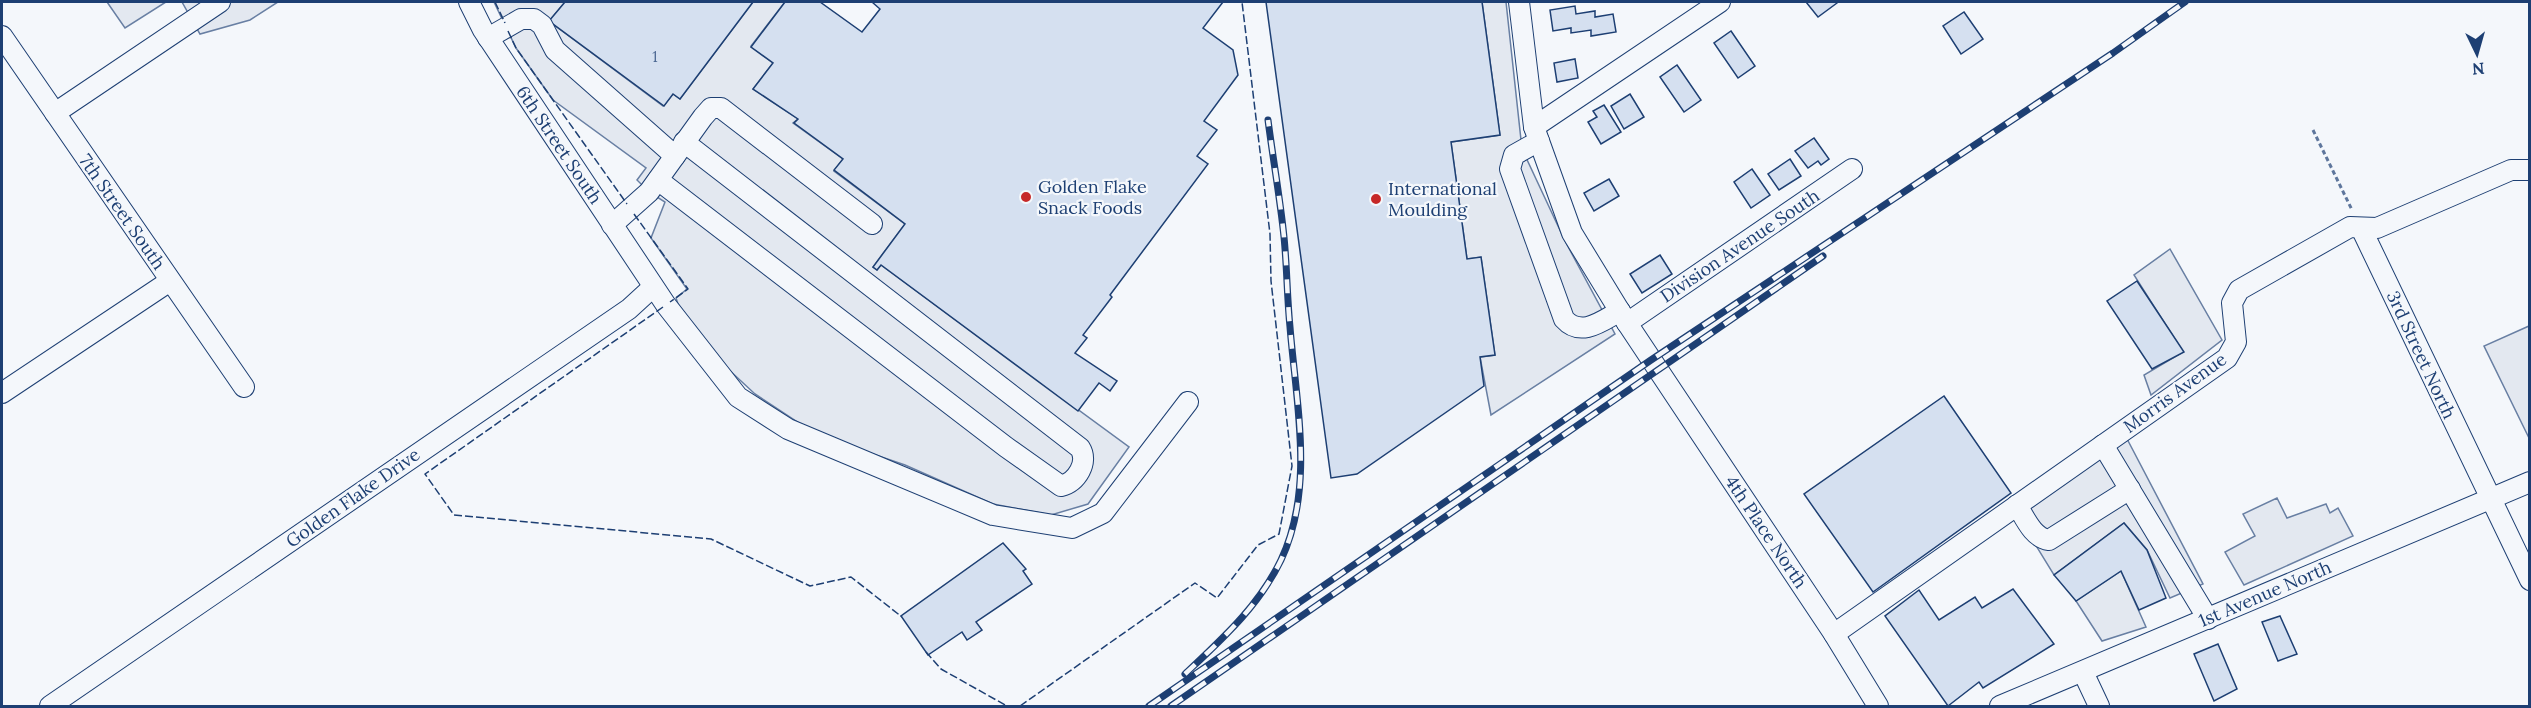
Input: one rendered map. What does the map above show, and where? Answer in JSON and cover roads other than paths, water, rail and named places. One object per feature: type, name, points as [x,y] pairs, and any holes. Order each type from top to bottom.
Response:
[{"type":"street","points":[[55,113],[220,2]]},
{"type":"street","name":"6th Street South","points":[[469,2],[488,38],[653,286],[738,397],[788,429],[993,515],[1072,528],[1103,513],[1188,402]]},
{"type":"street","name":"4th Place North","points":[[1519,2],[1536,134],[1572,233],[1623,317],[1834,634],[1878,706]]},
{"type":"street","points":[[1536,134],[1720,2]]},
{"type":"street","points":[[488,38],[521,19],[534,19],[542,25],[555,50],[680,149],[1080,448],[1085,455],[1085,463],[1069,484],[1061,486],[1006,447],[657,180]]},
{"type":"street","name":"7th Street South","points":[[2,36],[244,387]]},
{"type":"street","points":[[612,225],[649,192],[711,108],[721,108],[872,224]]},
{"type":"street","name":"Division Avenue South","points":[[1536,134],[1514,154],[1510,169],[1564,319],[1570,326],[1578,329],[1623,317],[1852,169]]},
{"type":"street","name":"Morris Avenue","points":[[1834,634],[2227,358],[2236,342],[2232,303],[2239,290],[2350,227],[2377,228],[2511,170],[2529,170]]},
{"type":"street","name":"3rd Street North","points":[[2361,228],[2529,580]]},
{"type":"street","points":[[2,393],[170,281]]},
{"type":"street","name":"Golden Flake Drive","points":[[50,706],[629,309],[653,286]]},
{"type":"street","points":[[2103,445],[2208,619]]},
{"type":"street","name":"1st Avenue North","points":[[2000,706],[2529,482]]},
{"type":"street","points":[[2017,505],[2034,532],[2041,539],[2049,540],[2130,489]]},
{"type":"street","points":[[2083,672],[2099,706]]},
{"type":"railway","points":[[1149,706],[1651,360],[2113,53],[2185,2]]},
{"type":"railway","points":[[1185,674],[1239,621],[1272,577],[1291,532],[1298,504],[1299,415],[1281,208],[1268,120]]},
{"type":"railway","points":[[1171,706],[1823,256]]},
{"type":"place","name":"Golden Flake Snack Foods","points":[[1026,197]]},
{"type":"place","name":"International Moulding","points":[[1376,199]]}]
